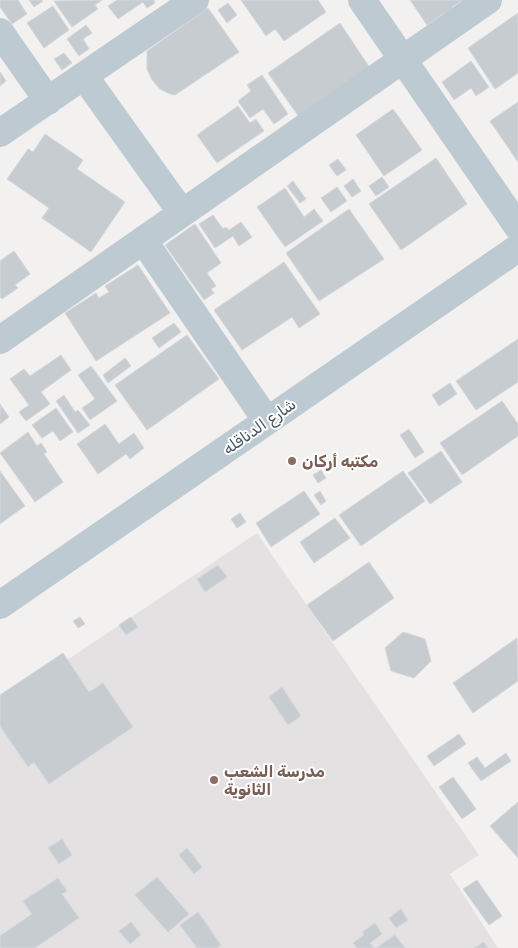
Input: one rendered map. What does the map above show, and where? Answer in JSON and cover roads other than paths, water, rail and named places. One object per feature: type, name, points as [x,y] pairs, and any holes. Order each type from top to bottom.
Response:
[{"type":"street","points":[[0,133],[195,0]]},
{"type":"street","points":[[362,0],[518,227]]},
{"type":"street","points":[[0,340],[488,0]]},
{"type":"street","points":[[0,32],[48,101]]},
{"type":"street","points":[[84,76],[182,213]]},
{"type":"street","points":[[143,240],[267,421]]},
{"type":"street","name":"شارع الدناقله","points":[[0,605],[518,248]]},
{"type":"place","name":"مكتبه أركان","points":[[292,461]]},
{"type":"place","name":"مدرسة الشعب الثانوية","points":[[214,780]]}]
